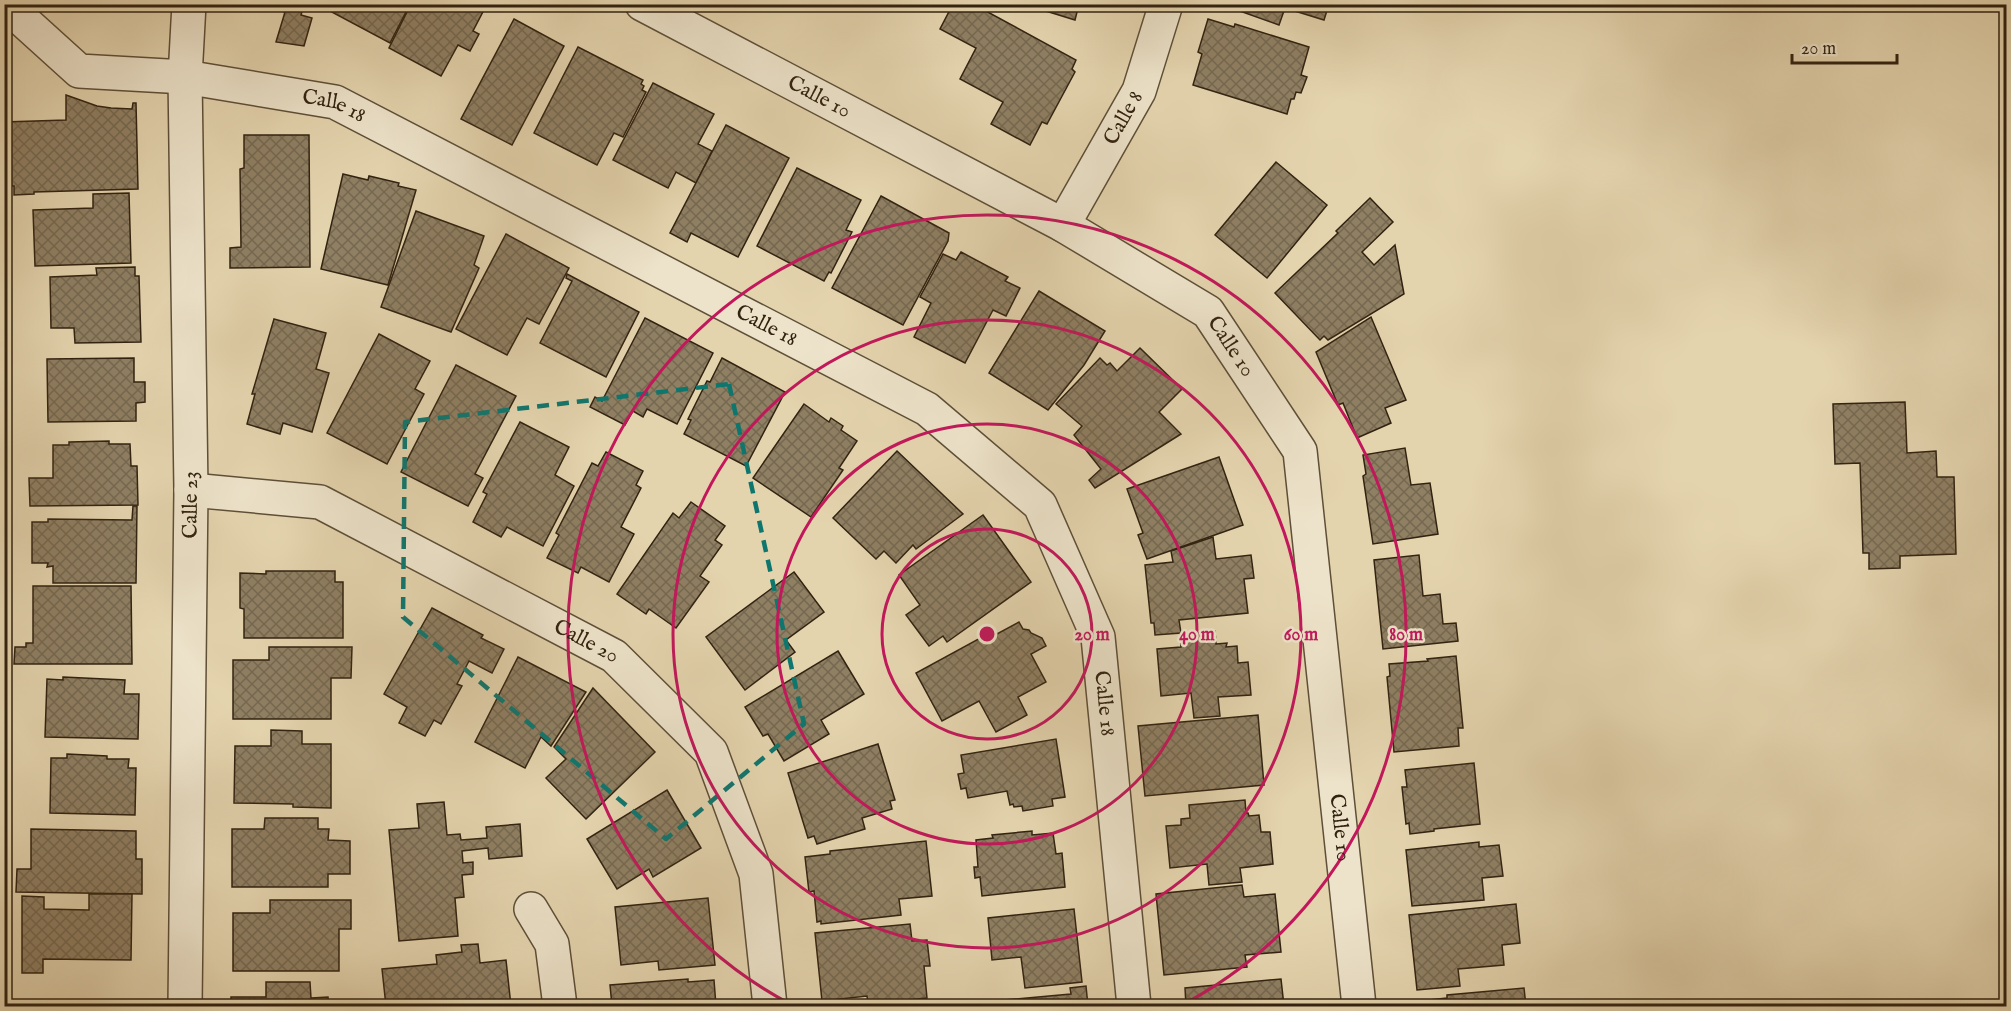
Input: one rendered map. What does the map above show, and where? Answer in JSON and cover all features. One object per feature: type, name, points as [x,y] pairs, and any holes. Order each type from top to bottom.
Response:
[{"type":"street","name":"Calle 18","points":[[5,4],[79,71],[185,77],[335,102],[927,409],[1040,505],[1098,637],[1134,1006]]},
{"type":"street","name":"Calle 23","points":[[185,1006],[191,490],[185,77],[189,4]]},
{"type":"street","name":"Calle 10","points":[[642,4],[1063,225],[1209,312],[1300,451],[1359,1006]]},
{"type":"street","name":"Calle 8","points":[[1063,225],[1139,91],[1166,4]]},
{"type":"street","name":"Calle 20","points":[[191,490],[320,502],[614,656],[711,752],[756,874],[770,1006]]},
{"type":"street","points":[[531,909],[552,944],[560,1006]]},
{"type":"highlighted area","points":[[729,384],[804,724],[666,839],[403,617],[405,422]]},
{"type":"building","points":[[258,4],[304,4],[301,15],[312,18],[304,46],[276,42],[285,12]]},
{"type":"building","points":[[332,4],[410,4],[390,43],[328,10]]},
{"type":"building","points":[[411,4],[487,4],[473,31],[479,34],[470,51],[458,45],[441,76],[389,48]]},
{"type":"building","points":[[953,4],[973,4],[1076,60],[1072,69],[1075,72],[1047,124],[1042,122],[1030,145],[991,124],[1003,102],[960,79],[976,48],[940,29]]},
{"type":"building","points":[[1023,4],[1079,4],[1075,20]]},
{"type":"building","points":[[1329,4],[1324,20],[1285,8],[1279,25],[1223,5]]},
{"type":"building","points":[[514,19],[564,46],[512,145],[461,119]]},
{"type":"building","points":[[1208,19],[1234,27],[1235,24],[1309,47],[1301,75],[1307,77],[1301,93],[1296,92],[1294,99],[1291,99],[1287,114],[1193,85],[1202,54],[1198,52]]},
{"type":"building","points":[[578,47],[643,80],[642,90],[646,92],[623,137],[614,133],[597,165],[534,133]]},
{"type":"building","points":[[653,83],[714,114],[698,144],[712,151],[696,183],[676,172],[668,188],[613,160]]},
{"type":"building","points":[[66,95],[97,106],[111,108],[132,109],[133,103],[136,103],[138,189],[34,192],[34,194],[14,195],[14,186],[4,186],[4,122],[66,120]]},
{"type":"building","points":[[726,125],[789,158],[738,257],[691,233],[687,242],[670,233]]},
{"type":"building","points":[[244,135],[309,135],[310,267],[230,268],[230,248],[241,247],[240,169],[244,168]]},
{"type":"building","points":[[1276,162],[1327,205],[1267,278],[1215,235]]},
{"type":"building","points":[[797,168],[861,200],[846,230],[852,232],[831,273],[829,272],[824,281],[757,246]]},
{"type":"building","points":[[343,174],[368,180],[369,176],[399,183],[398,186],[416,190],[388,285],[321,269]]},
{"type":"building","points":[[129,193],[131,263],[35,266],[33,210],[93,208],[93,194]]},
{"type":"building","points":[[881,196],[949,233],[948,241],[903,325],[832,288]]},
{"type":"building","points":[[1370,198],[1393,222],[1362,252],[1374,265],[1395,245],[1404,294],[1328,340],[1324,336],[1320,340],[1275,293],[1338,233],[1336,231]]},
{"type":"building","points":[[416,211],[484,236],[474,265],[479,268],[451,332],[381,307]]},
{"type":"building","points":[[506,234],[569,268],[539,324],[527,318],[507,355],[456,329]]},
{"type":"building","points":[[961,252],[1008,277],[1005,281],[1020,288],[1006,316],[993,310],[965,363],[914,337],[931,303],[920,297],[943,254],[956,260]]},
{"type":"building","points":[[135,267],[135,276],[139,276],[141,342],[75,343],[74,328],[51,328],[50,277],[97,275],[96,268]]},
{"type":"building","points":[[567,274],[639,312],[606,377],[540,343],[572,281],[566,278]]},
{"type":"building","points":[[1039,291],[1105,331],[1084,365],[1048,410],[989,373]]},
{"type":"building","points":[[1371,317],[1406,400],[1385,408],[1391,423],[1357,438],[1343,403],[1338,405],[1316,352]]},
{"type":"building","points":[[645,318],[713,353],[677,424],[647,409],[643,417],[633,411],[625,425],[590,407],[595,397],[602,401]]},
{"type":"building","points":[[274,319],[326,333],[316,369],[329,373],[312,432],[283,423],[280,434],[247,424],[255,394],[252,394]]},
{"type":"building","points":[[379,334],[430,361],[415,389],[424,394],[387,464],[327,433]]},
{"type":"building","points":[[1140,348],[1182,389],[1159,412],[1181,434],[1095,488],[1089,480],[1101,469],[1074,435],[1082,426],[1056,404],[1100,358],[1107,365],[1110,363],[1117,371]]},
{"type":"building","points":[[134,358],[134,382],[145,382],[145,402],[136,403],[136,421],[48,422],[47,359]]},
{"type":"building","points":[[722,358],[785,392],[746,466],[684,434],[691,420],[688,419],[707,381],[710,382]]},
{"type":"building","points":[[456,365],[516,396],[475,474],[483,478],[468,506],[401,472]]},
{"type":"building","points":[[1905,402],[1907,453],[1936,451],[1937,477],[1954,477],[1956,554],[1900,556],[1900,568],[1869,569],[1869,553],[1863,553],[1860,463],[1835,464],[1833,404]]},
{"type":"building","points":[[804,404],[829,422],[831,418],[843,426],[841,430],[857,441],[839,468],[843,470],[811,517],[753,478]]},
{"type":"building","points":[[520,422],[569,447],[555,475],[574,486],[543,546],[507,527],[501,537],[473,522],[487,494],[483,492]]},
{"type":"building","points":[[109,441],[109,444],[130,444],[131,466],[137,466],[138,505],[30,506],[29,478],[53,478],[53,445],[69,445],[69,442]]},
{"type":"building","points":[[1405,448],[1411,485],[1430,483],[1438,534],[1373,544],[1363,476],[1366,474],[1363,455]]},
{"type":"building","points":[[897,451],[963,514],[916,549],[913,545],[896,563],[884,551],[876,559],[833,518]]},
{"type":"building","points":[[606,452],[643,471],[636,485],[641,488],[621,527],[634,534],[609,582],[581,567],[578,573],[547,558],[559,535],[556,533],[592,463],[598,466]]},
{"type":"building","points":[[1219,457],[1243,525],[1147,559],[1138,535],[1143,533],[1127,489]]},
{"type":"building","points":[[691,502],[725,526],[715,540],[722,545],[700,576],[709,582],[676,628],[649,609],[646,614],[617,594],[673,513],[679,518]]},
{"type":"building","points":[[133,506],[137,506],[136,583],[53,583],[53,566],[47,567],[48,563],[32,563],[32,522],[48,522],[48,519],[132,520]]},
{"type":"building","points":[[983,515],[1031,582],[947,642],[943,636],[929,646],[906,615],[920,605],[899,575]]},
{"type":"building","points":[[1213,537],[1216,559],[1251,555],[1254,578],[1244,579],[1248,613],[1179,620],[1181,633],[1155,635],[1154,623],[1151,623],[1145,565],[1173,562],[1171,551]]},
{"type":"building","points":[[1419,555],[1423,596],[1440,594],[1443,624],[1456,623],[1458,641],[1383,649],[1374,560]]},
{"type":"building","points":[[266,571],[335,571],[335,582],[343,582],[343,638],[244,638],[244,609],[240,608],[240,573],[266,574]]},
{"type":"building","points":[[794,572],[824,612],[786,640],[795,652],[745,690],[706,637]]},
{"type":"building","points":[[33,586],[131,586],[132,664],[14,664],[15,647],[26,647],[26,643],[33,643]]},
{"type":"building","points":[[4,599],[11,599],[11,621],[4,621]]},
{"type":"building","points":[[432,608],[483,635],[481,638],[504,649],[492,673],[469,661],[457,684],[462,686],[441,724],[434,720],[425,736],[399,723],[407,707],[384,694]]},
{"type":"building","points":[[1019,622],[1023,629],[1042,638],[1046,646],[1031,654],[1046,682],[1018,697],[1027,715],[996,732],[979,701],[942,721],[916,673],[995,630],[997,634]]},
{"type":"building","points":[[1215,631],[1216,644],[1227,643],[1226,647],[1237,646],[1238,663],[1248,662],[1251,695],[1218,697],[1220,716],[1194,718],[1191,693],[1161,696],[1157,649],[1181,647],[1180,634]]},
{"type":"building","points":[[269,647],[352,647],[351,678],[331,678],[331,719],[233,719],[233,660],[269,660]]},
{"type":"building","points":[[838,651],[864,694],[821,720],[829,734],[784,761],[768,734],[763,736],[745,707]]},
{"type":"building","points":[[1456,656],[1463,728],[1458,728],[1459,746],[1394,752],[1387,677],[1390,676],[1389,664]]},
{"type":"building","points":[[518,657],[586,692],[551,746],[541,737],[525,768],[475,742]]},
{"type":"building","points":[[63,677],[125,680],[124,694],[139,694],[138,739],[45,737],[47,679],[63,680]]},
{"type":"building","points":[[593,688],[655,752],[586,819],[546,778],[566,759],[554,747]]},
{"type":"building","points":[[1258,715],[1264,785],[1145,796],[1138,726]]},
{"type":"building","points":[[271,730],[302,731],[302,744],[331,744],[331,808],[293,807],[293,804],[234,803],[235,746],[271,746]]},
{"type":"building","points":[[1056,739],[1065,797],[1052,799],[1053,806],[1023,811],[1022,806],[1010,805],[1007,791],[968,798],[966,788],[961,789],[958,774],[964,773],[961,755]]},
{"type":"building","points":[[878,744],[895,800],[890,801],[892,809],[862,818],[865,829],[817,844],[814,836],[808,838],[788,773]]},
{"type":"building","points":[[67,754],[129,759],[128,768],[136,768],[135,815],[50,813],[51,758],[67,758]]},
{"type":"building","points":[[1474,763],[1480,824],[1410,834],[1409,823],[1406,824],[1402,787],[1407,787],[1405,770]]},
{"type":"building","points":[[667,790],[701,848],[653,877],[649,869],[617,889],[587,839]]},
{"type":"building","points":[[1245,800],[1246,813],[1249,816],[1259,815],[1261,832],[1270,832],[1273,864],[1240,868],[1242,882],[1209,885],[1207,864],[1170,868],[1166,826],[1181,825],[1181,819],[1190,818],[1189,805]]},
{"type":"building","points":[[444,802],[447,835],[460,834],[461,840],[487,838],[486,827],[520,824],[522,856],[489,859],[488,848],[462,851],[463,863],[473,862],[473,874],[462,875],[464,897],[455,898],[458,936],[399,941],[389,830],[419,828],[417,804]]},
{"type":"building","points":[[265,818],[318,818],[318,829],[329,829],[328,840],[350,841],[350,874],[328,874],[328,887],[232,887],[232,829],[264,829]]},
{"type":"building","points":[[31,829],[136,831],[136,859],[142,859],[142,894],[16,892],[17,869],[31,869]]},
{"type":"building","points":[[1032,831],[1032,835],[1053,833],[1056,854],[1062,853],[1065,887],[982,896],[980,877],[975,878],[974,867],[978,867],[976,840],[993,838],[992,835]]},
{"type":"building","points":[[926,841],[932,896],[899,899],[901,915],[821,924],[821,921],[817,922],[814,891],[809,892],[805,857],[830,854],[830,851]]},
{"type":"building","points":[[1479,842],[1479,847],[1499,845],[1503,876],[1482,878],[1484,900],[1412,906],[1406,850]]},
{"type":"building","points":[[1242,885],[1244,897],[1275,894],[1281,952],[1245,955],[1247,967],[1164,975],[1156,894]]},
{"type":"building","points":[[89,894],[132,894],[131,960],[43,959],[43,973],[22,973],[22,896],[44,897],[44,909],[89,910]]},
{"type":"building","points":[[708,898],[715,965],[659,970],[658,961],[621,965],[615,907]]},
{"type":"building","points":[[270,900],[351,900],[351,929],[339,929],[339,971],[233,971],[233,913],[270,913]]},
{"type":"building","points":[[1516,904],[1520,943],[1502,945],[1504,965],[1458,969],[1460,986],[1417,990],[1409,915]]},
{"type":"building","points":[[1074,909],[1082,982],[1025,988],[1021,957],[992,960],[988,918]]},
{"type":"building","points":[[910,924],[912,941],[927,940],[930,966],[924,966],[927,998],[868,1004],[867,996],[822,1001],[815,933]]},
{"type":"building","points":[[478,944],[480,963],[506,960],[511,1006],[386,1006],[382,969],[437,964],[436,955],[462,952],[461,945]]},
{"type":"building","points":[[688,979],[688,982],[714,980],[716,1006],[612,1006],[610,985]]},
{"type":"building","points":[[1281,979],[1284,1006],[1186,1006],[1185,988]]},
{"type":"building","points":[[266,982],[310,982],[311,998],[328,997],[329,1006],[231,1006],[231,997],[266,997]]},
{"type":"building","points":[[1086,986],[1088,1006],[994,1006],[993,1001],[1071,994],[1070,988]]},
{"type":"building","points":[[1524,988],[1526,1006],[1420,1006],[1420,1001],[1447,998],[1447,995]]}]
